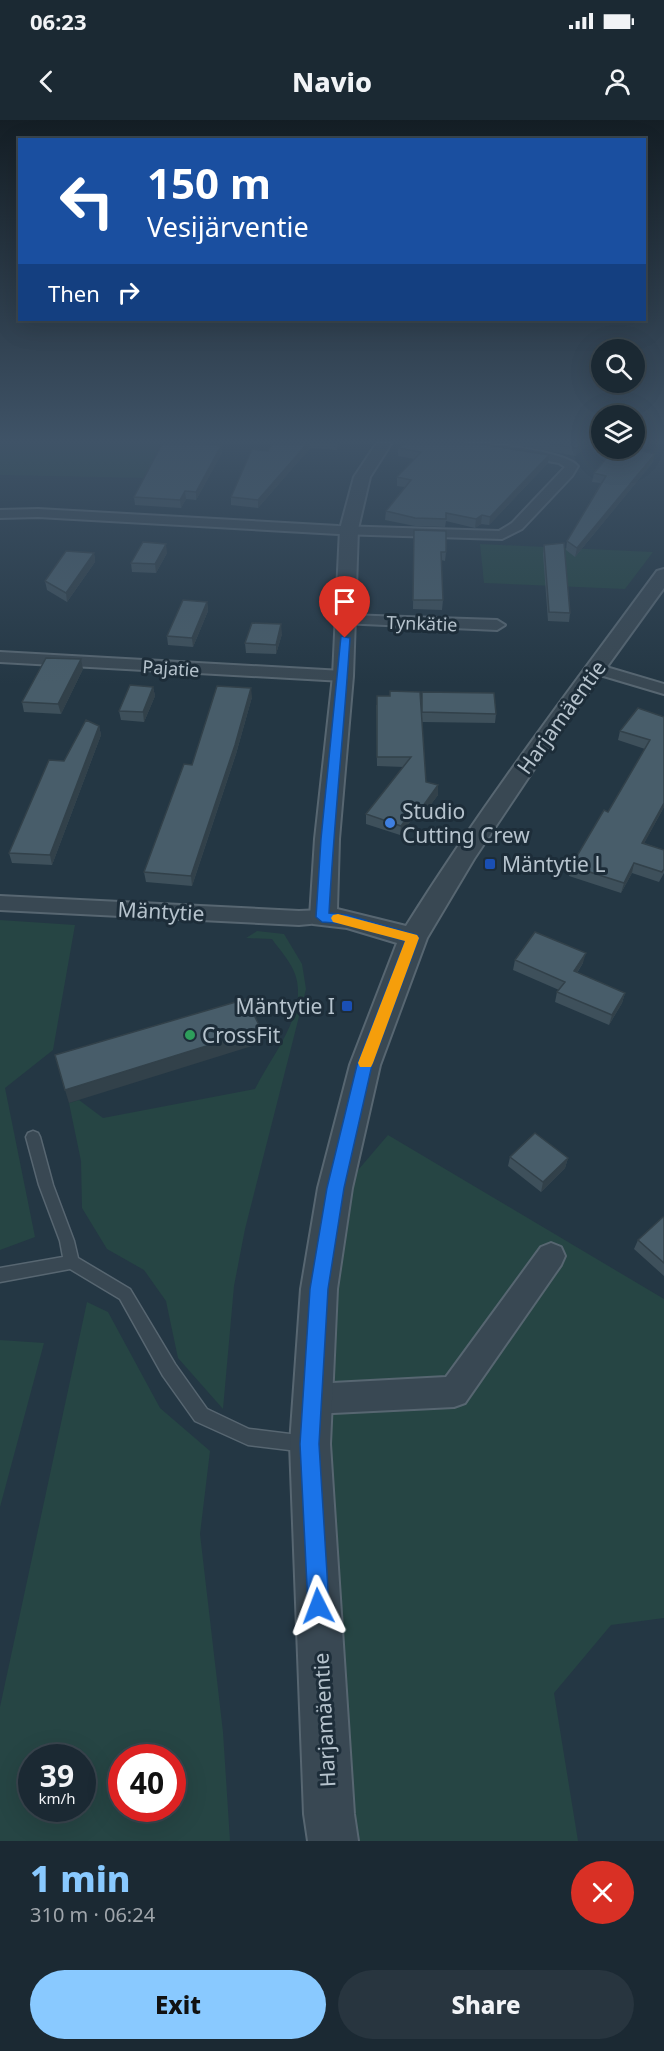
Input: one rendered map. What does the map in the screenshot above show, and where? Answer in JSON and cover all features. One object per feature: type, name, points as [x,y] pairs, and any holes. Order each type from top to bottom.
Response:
[{"type":"street","points":[[245,524],[502,535],[519,524]]},
{"type":"street","points":[[350,524],[343,676],[322,917],[347,919],[412,938]]},
{"type":"street","name":"Harjamäentie","points":[[333,1841],[329,1814],[310,1444],[319,1289],[336,1188],[365,1065],[412,938],[530,758],[664,575]]},
{"type":"street","name":"Tynkätie","points":[[346,620],[497,625]]},
{"type":"street","name":"Pajatie","points":[[0,657],[267,674],[343,676]]},
{"type":"street","points":[[596,669],[664,689]]},
{"type":"street","name":"Mäntytie","points":[[0,903],[322,917]]},
{"type":"street","points":[[313,1399],[454,1392],[551,1256]]},
{"type":"lane","points":[[33,1137],[46,1185],[68,1241],[72,1262]]},
{"type":"lane","points":[[0,1275],[72,1262],[125,1294],[169,1370],[201,1415],[248,1437],[310,1444]]},
{"type":"green space","points":[[480,544],[653,552],[625,589],[484,583]]},
{"type":"green space","points":[[0,920],[75,925],[53,1050],[5,1088],[35,1237],[0,1250]]},
{"type":"green space","points":[[257,931],[284,934],[302,964],[306,989],[245,1229],[234,1286],[223,1409],[178,1358],[166,1301],[144,1270],[107,1249],[82,1208],[81,1161],[69,1103],[79,1100],[103,1118],[255,1089],[293,1019],[298,989],[293,969],[272,939],[246,938]]},
{"type":"green space","points":[[388,1135],[664,1299],[664,1618],[611,1625],[554,1693],[578,1841],[333,1841],[310,1444],[341,1190]]},
{"type":"green space","points":[[87,1302],[108,1312],[160,1408],[210,1451],[200,1534],[223,1732],[230,1841],[0,1841],[0,1707]]},
{"type":"green space","points":[[0,1340],[44,1343],[0,1507]]},
{"type":"building","points":[[577,524],[597,524],[577,548],[567,541]]},
{"type":"building","points":[[414,530],[446,531],[446,552],[441,552],[443,600],[413,600]]},
{"type":"building","points":[[143,542],[166,544],[155,564],[131,563]]},
{"type":"building","points":[[564,543],[570,613],[549,612],[544,545]]},
{"type":"building","points":[[66,551],[94,553],[66,593],[45,581]]},
{"type":"building","points":[[183,600],[207,602],[192,638],[167,636]]},
{"type":"building","points":[[252,623],[281,624],[276,645],[245,643]]},
{"type":"building","points":[[46,658],[81,659],[58,704],[22,702]]},
{"type":"building","points":[[130,685],[153,687],[143,712],[119,711]]},
{"type":"building","points":[[217,686],[251,688],[235,745],[191,876],[144,872],[184,764],[192,765]]},
{"type":"building","points":[[390,691],[420,692],[426,782],[438,785],[423,806],[417,804],[401,826],[366,814],[411,757],[377,757],[377,696],[390,696]]},
{"type":"building","points":[[422,692],[494,693],[496,714],[422,712]]},
{"type":"building","points":[[638,708],[664,717],[664,803],[642,843],[664,850],[664,869],[662,872],[634,863],[624,883],[571,866],[604,810],[608,812],[650,740],[620,731]]},
{"type":"building","points":[[86,720],[99,726],[50,855],[9,853],[49,760],[64,761]]},
{"type":"building","points":[[535,932],[586,953],[574,971],[625,993],[612,1015],[557,992],[565,982],[515,960]]},
{"type":"building","points":[[246,999],[261,1029],[65,1090],[55,1055]]},
{"type":"building","points":[[535,1133],[568,1158],[543,1182],[510,1157]]},
{"type":"building","points":[[664,1218],[664,1263],[638,1240]]},
{"type":"slow traffic","points":[[338,918],[412,938],[365,1063]]},
{"type":"place","name":"Studio Cutting Crew","points":[[390,823]]},
{"type":"place","name":"Mäntytie L","points":[[490,864]]},
{"type":"place","name":"Mäntytie I","points":[[347,1006]]},
{"type":"place","name":"CrossFit","points":[[190,1035]]},
{"type":"route","points":[[318,1606],[310,1444],[319,1289],[336,1188],[365,1065],[412,938],[347,919],[322,917],[345,638]]}]
